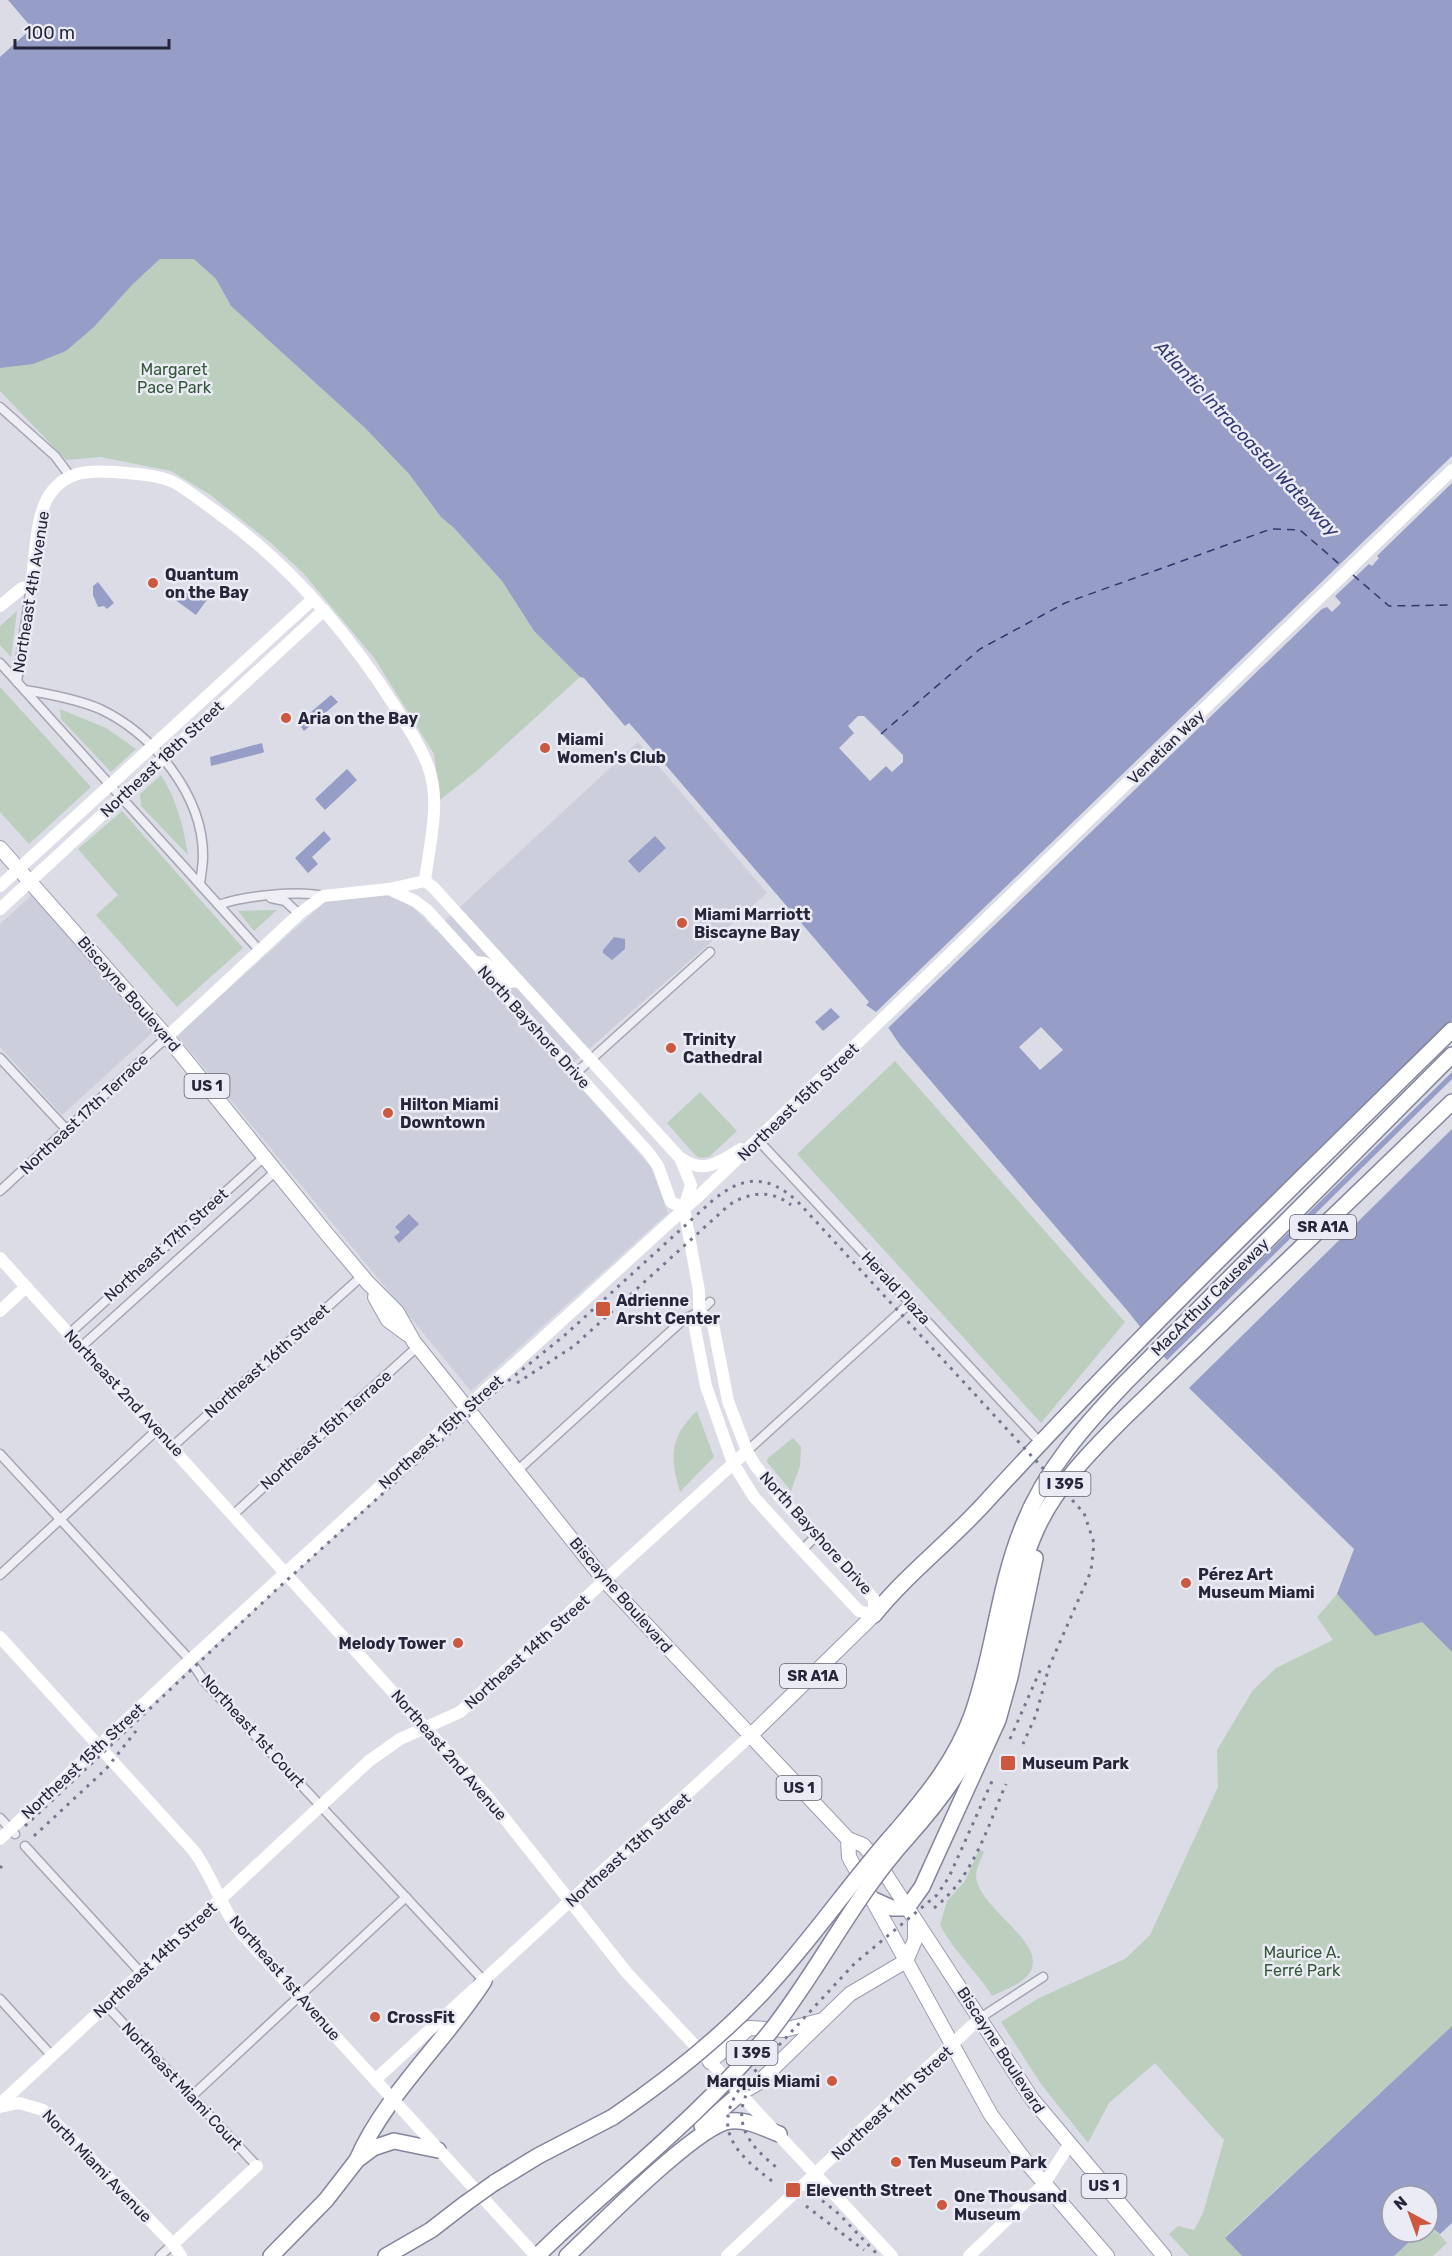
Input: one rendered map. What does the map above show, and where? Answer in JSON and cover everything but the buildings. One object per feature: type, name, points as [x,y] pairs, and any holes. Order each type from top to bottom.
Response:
[{"type":"highway","points":[[874,1615],[889,1597],[979,1510],[1125,1352],[1452,1030]]},
{"type":"highway","name":"MacArthur Causeway","points":[[1097,1413],[1452,1055]]},
{"type":"highway","name":"MacArthur Causeway","points":[[1055,1499],[1086,1457],[1158,1385],[1452,1102]]},
{"type":"highway","name":"I 395","points":[[536,2256],[708,2099],[759,2045],[798,1994],[942,1774],[967,1727],[982,1678],[1010,1564],[1033,1503],[1059,1459],[1097,1413]]},
{"type":"highway","points":[[874,1900],[892,1908],[907,1908],[922,1887],[998,1720],[1010,1677],[1036,1554],[1053,1514],[1055,1499]]},
{"type":"highway","name":"I 395","points":[[386,2256],[431,2230],[494,2183],[613,2117],[656,2086],[749,2007],[902,1834],[949,1788],[976,1738],[993,1692],[1025,1560],[1038,1527],[1055,1499]]},
{"type":"highway","points":[[271,2256],[326,2200],[357,2160],[363,2146],[394,2102],[426,2057],[465,2012],[484,1981]]},
{"type":"highway","points":[[687,2145],[698,2130],[741,2093]]},
{"type":"highway","points":[[567,2256],[687,2145],[715,2125],[730,2121],[750,2122],[779,2134]]},
{"type":"highway","points":[[357,2160],[374,2148],[394,2141],[438,2150]]},
{"type":"main road","name":"Biscayne Boulevard","points":[[0,848],[167,1036],[365,1279],[397,1312],[414,1342],[605,1581],[848,1839],[863,1845],[877,1861],[1032,2099],[1164,2256]]},
{"type":"main road","name":"Northeast 13th Street","points":[[750,1736],[874,1615]]},
{"type":"main road","name":"Biscayne Boulevard","points":[[848,1839],[849,1857],[991,2115],[1044,2184],[1107,2256]]},
{"type":"main road","points":[[741,2093],[758,2083],[821,2020],[857,1989],[906,1961],[915,1940],[915,1921]]},
{"type":"main road","points":[[710,2061],[749,2028],[784,2030],[821,2020]]},
{"type":"street","points":[[0,407],[55,456],[70,476],[96,470],[150,475],[172,482],[237,527],[278,562],[324,610],[371,668],[422,751],[430,771],[433,790],[432,823],[425,881],[389,889],[323,896],[306,892],[233,900],[219,905]]},
{"type":"street","name":"Venetian Way","points":[[880,1023],[1452,470]]},
{"type":"street","name":"Northeast 4th Avenue","points":[[17,682],[46,501],[57,486],[70,476]]},
{"type":"street","points":[[0,606],[22,588],[31,586]]},
{"type":"street","name":"Northeast 18th Street","points":[[0,886],[313,599]]},
{"type":"street","name":"Northeast 18th Street","points":[[0,909],[324,610]]},
{"type":"street","name":"Northeast 4th Avenue","points":[[0,663],[260,951]]},
{"type":"street","name":"Northeast 4th Avenue","points":[[25,690],[99,709],[127,726],[163,759],[183,788],[194,815],[203,856],[200,884]]},
{"type":"street","points":[[212,692],[222,704]]},
{"type":"street","name":"North Bayshore Drive","points":[[425,881],[680,1158],[691,1185],[684,1208],[694,1257],[699,1312],[694,1323],[706,1386],[733,1463],[754,1497],[802,1550],[859,1611],[874,1615],[874,1599],[770,1485],[747,1451],[728,1401],[713,1324],[699,1312]]},
{"type":"street","name":"North Bayshore Drive","points":[[389,889],[415,901],[427,910],[648,1152],[658,1166],[671,1202],[684,1208]]},
{"type":"street","name":"Northeast 17th Terrace","points":[[0,1191],[299,914],[323,896]]},
{"type":"street","points":[[267,897],[285,901],[299,914]]},
{"type":"street","points":[[427,910],[438,913],[454,910]]},
{"type":"street","points":[[465,953],[462,941],[466,923]]},
{"type":"street","points":[[576,1073],[710,952]]},
{"type":"street","points":[[475,962],[485,963],[502,979],[509,982],[518,981]]},
{"type":"street","name":"Northeast 15th Street","points":[[0,1839],[13,1832],[190,1660],[468,1409],[758,1140],[880,1023]]},
{"type":"street","points":[[0,1058],[66,1130]]},
{"type":"street","points":[[680,1158],[691,1166],[704,1168],[758,1140]]},
{"type":"street","name":"Herald Plaza","points":[[758,1140],[1034,1436]]},
{"type":"street","name":"Northeast 17th Street","points":[[69,1334],[264,1157]]},
{"type":"street","name":"Northeast 17th Street","points":[[81,1347],[276,1171]]},
{"type":"street","name":"Northeast 2nd Avenue","points":[[0,1257],[158,1429],[500,1812],[625,1971],[892,2256]]},
{"type":"street","name":"Northeast 16th Street","points":[[173,1446],[365,1279]]},
{"type":"street","points":[[0,1311],[26,1287]]},
{"type":"street","points":[[517,1471],[683,1320],[699,1312],[710,1302]]},
{"type":"street","name":"Northeast 14th Street","points":[[0,2106],[221,1898],[386,1748],[424,1727],[460,1712],[910,1302]]},
{"type":"street","name":"Northeast 15th Terrace","points":[[234,1514],[414,1342]]},
{"type":"street","points":[[0,1575],[158,1429]]},
{"type":"street","name":"Northeast 1st Court","points":[[0,1454],[190,1660],[204,1681],[484,1981]]},
{"type":"street","points":[[802,1550],[816,1536]]},
{"type":"street","name":"Northeast 1st Avenue","points":[[0,1637],[193,1850],[208,1871],[236,1926],[536,2256]]},
{"type":"street","name":"Northeast 13th Street","points":[[376,2079],[750,1736]]},
{"type":"street","points":[[0,1818],[13,1832]]},
{"type":"street","points":[[25,1846],[141,1973]]},
{"type":"street","points":[[192,2096],[406,1898]]},
{"type":"street","points":[[980,2018],[1043,1977]]},
{"type":"street","points":[[0,2000],[52,2056]]},
{"type":"street","name":"Northeast Miami Court","points":[[106,2005],[257,2166]]},
{"type":"street","name":"Northeast 11th Street","points":[[803,2185],[953,2047],[980,2018]]},
{"type":"street","name":"North Miami Avenue","points":[[0,2106],[19,2103],[43,2110],[173,2244],[181,2256]]},
{"type":"street","points":[[969,2256],[1044,2184],[1069,2145]]},
{"type":"street","points":[[160,2256],[257,2166]]},
{"type":"street","points":[[727,2256],[791,2196]]},
{"type":"shaded area","points":[[638,742],[767,893],[565,1070],[651,1167],[668,1213],[471,1391],[177,1035],[326,901],[388,894],[411,905],[435,930]]},
{"type":"shaded area","points":[[32,895],[152,1033],[62,1115],[0,1047],[0,924]]},
{"type":"green space","name":"Margaret Pace Park","points":[[194,258],[216,279],[231,306],[365,428],[409,474],[441,517],[454,528],[502,581],[534,631],[580,677],[479,769],[440,800],[434,754],[375,659],[304,574],[271,543],[209,494],[171,471],[100,457],[66,460],[0,391],[0,367],[66,351],[94,327],[133,284],[160,259]]},
{"type":"green space","points":[[17,611],[11,657],[0,645],[0,626]]},
{"type":"green space","points":[[0,687],[91,787],[29,844],[0,812]]},
{"type":"green space","points":[[60,709],[106,728],[136,749],[111,772],[61,719]]},
{"type":"green space","points":[[161,775],[179,813],[188,855],[141,806],[140,794]]},
{"type":"green space","points":[[122,811],[243,948],[177,1007],[96,915],[118,895],[78,849]]},
{"type":"green space","points":[[277,910],[254,931],[238,911]]},
{"type":"green space","points":[[895,1061],[1125,1322],[1041,1423],[797,1154]]},
{"type":"green space","points":[[700,1092],[737,1131],[709,1157],[699,1158],[667,1123]]},
{"type":"green space","points":[[697,1411],[714,1457],[680,1492],[674,1469],[674,1448],[681,1430]]},
{"type":"green space","points":[[793,1438],[801,1447],[800,1466],[791,1491],[767,1462],[768,1458]]},
{"type":"green space","name":"Maurice A. Ferré Park","points":[[1337,1594],[1375,1635],[1422,1622],[1452,1652],[1452,2026],[1225,2237],[1242,2256],[1189,2256],[1169,2234],[1178,2226],[1194,2230],[1203,2213],[1224,2140],[1155,2063],[1109,2103],[1088,2143],[1041,2084],[1001,2022],[1039,1998],[1125,1959],[1150,1935],[1218,1787],[1217,1750],[1253,1690],[1276,1668],[1333,1640],[1317,1617]]},
{"type":"green space","points":[[979,1850],[984,1851],[976,1874],[979,1887],[987,1900],[1022,1938],[1030,1951],[1033,1963],[1025,1978],[992,1996],[940,1925],[947,1901],[965,1881]]},
{"type":"green space","points":[[1440,2235],[1447,2243],[1433,2256],[1394,2256],[1407,2244],[1440,2244]]},
{"type":"water","name":"Atlantic Intracoastal Waterway","points":[[8,0],[1452,0],[1452,1652],[1422,1622],[1375,1636],[1337,1594],[1354,1549],[1190,1389],[1126,1309],[900,1045],[879,1014],[866,1005],[869,1002],[639,734],[629,723],[625,726],[584,678],[580,677],[534,631],[502,581],[454,528],[441,517],[409,474],[365,428],[231,306],[216,279],[194,259],[160,259],[133,284],[94,327],[66,351],[33,364],[0,368],[0,57],[32,28]]},
{"type":"water","points":[[98,582],[114,603],[107,609],[104,606],[98,607],[93,595],[93,586]]},
{"type":"water","points":[[183,587],[194,595],[198,590],[209,597],[196,615],[174,599]]},
{"type":"water","points":[[331,695],[338,702],[304,731],[298,723]]},
{"type":"water","points":[[262,743],[264,752],[262,753],[211,766],[210,757]]},
{"type":"water","points":[[347,769],[357,780],[325,810],[315,799]]},
{"type":"water","points":[[324,831],[331,839],[312,857],[318,864],[308,873],[295,858]]},
{"type":"water","points":[[655,836],[666,848],[639,873],[628,861]]},
{"type":"water","points":[[614,937],[625,939],[625,949],[612,960],[603,953],[603,950]]},
{"type":"water","points":[[831,1008],[840,1017],[823,1031],[815,1022]]},
{"type":"water","points":[[409,1214],[419,1224],[399,1243],[394,1237],[400,1232],[395,1227]]},
{"type":"water","points":[[1452,2026],[1452,2223],[1440,2234],[1440,2184],[1380,2184],[1380,2244],[1407,2244],[1394,2256],[1242,2256],[1225,2238]]},
{"type":"pier","points":[[1452,456],[1452,483],[1377,556],[1379,558],[1372,566],[1369,564],[1335,596],[1341,603],[1332,612],[1327,607],[1322,609],[887,1029],[874,1014]]},
{"type":"pier","points":[[858,716],[864,716],[903,755],[903,762],[892,772],[886,766],[870,781],[839,748],[854,733],[848,726]]},
{"type":"pier","points":[[1452,1020],[1452,1072],[1161,1358],[1138,1329]]},
{"type":"pier","points":[[1041,1027],[1063,1050],[1040,1070],[1019,1047]]},
{"type":"pier","points":[[1452,1079],[1452,1129],[1187,1390],[1165,1362]]},
{"type":"ferry route","points":[[881,734],[980,649],[1065,603],[1271,529],[1300,530],[1344,568]]},
{"type":"ferry route","points":[[1353,575],[1389,606],[1452,605]]},
{"type":"railway","points":[[25,1826],[276,1590],[502,1386],[565,1335],[723,1192],[734,1186],[755,1181],[776,1186],[798,1202],[1084,1513],[1094,1543],[1091,1571],[1049,1667],[1036,1715],[1023,1744]]},
{"type":"railway","points":[[517,1383],[574,1346],[729,1205],[744,1197],[760,1194],[776,1196],[791,1205]]},
{"type":"railway","points":[[1010,1739],[1042,1666]]},
{"type":"railway","points":[[34,1836],[106,1769],[136,1731]]},
{"type":"railway","points":[[772,2181],[747,2160],[731,2138],[728,2114],[733,2100],[743,2084],[855,1963],[937,1895],[949,1877],[993,1779]]},
{"type":"railway","points":[[934,1908],[948,1896],[969,1867],[1006,1784]]},
{"type":"railway","points":[[755,2080],[742,2107],[745,2130],[758,2151],[780,2170]]},
{"type":"railway","points":[[815,2195],[839,2214],[879,2256]]},
{"type":"railway","points":[[806,2206],[864,2250]]},
{"type":"place","name":"Quantum on the Bay","points":[[153,583]]},
{"type":"place","name":"Aria on the Bay","points":[[286,718]]},
{"type":"place","name":"Miami Women's Club","points":[[545,748]]},
{"type":"place","name":"Miami Marriott Biscayne Bay","points":[[682,923]]},
{"type":"place","name":"Trinity Cathedral","points":[[671,1048]]},
{"type":"place","name":"Hilton Miami Downtown","points":[[388,1113]]},
{"type":"place","name":"Adrienne Arsht Center","points":[[603,1309]]},
{"type":"place","name":"Pérez Art Museum Miami","points":[[1186,1583]]},
{"type":"place","name":"Melody Tower","points":[[458,1643]]},
{"type":"place","name":"Museum Park","points":[[1008,1763]]},
{"type":"place","name":"CrossFit","points":[[375,2017]]},
{"type":"place","name":"Marquis Miami","points":[[832,2081]]},
{"type":"place","name":"Ten Museum Park","points":[[896,2162]]},
{"type":"place","name":"Eleventh Street","points":[[793,2190]]},
{"type":"place","name":"One Thousand Museum","points":[[942,2205]]}]
